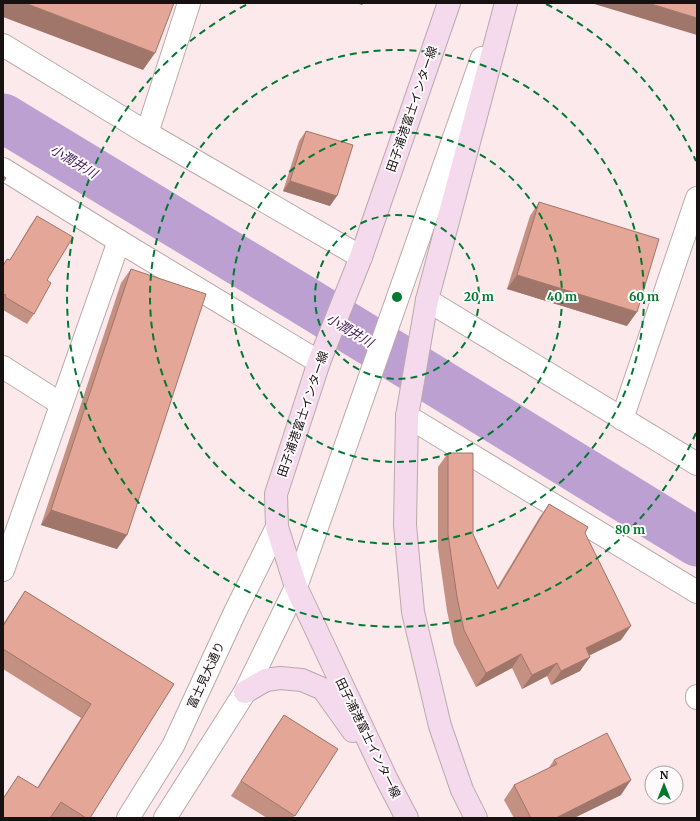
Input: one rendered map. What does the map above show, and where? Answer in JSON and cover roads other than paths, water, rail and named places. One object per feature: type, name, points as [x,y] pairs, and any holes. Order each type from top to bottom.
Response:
[{"type":"main road","name":"田子浦港富士インター線","points":[[406,818],[296,588],[277,527],[276,494],[319,362],[361,257],[449,3]]},
{"type":"main road","points":[[476,818],[462,790],[440,726],[413,612],[405,525],[407,416],[427,300],[506,3]]},
{"type":"main road","points":[[245,692],[266,680],[280,678],[302,680],[323,689],[387,780]]},
{"type":"street","points":[[147,132],[189,3]]},
{"type":"street","points":[[165,818],[245,692],[296,588],[502,3]]},
{"type":"street","points":[[3,45],[147,132],[361,257]]},
{"type":"street","points":[[3,169],[319,362]]},
{"type":"street","points":[[622,419],[695,212]]},
{"type":"street","points":[[3,570],[119,241]]},
{"type":"street","points":[[427,300],[697,464]]},
{"type":"street","points":[[3,366],[61,404]]},
{"type":"street","points":[[407,416],[697,592]]},
{"type":"street","name":"富士見大通り","points":[[128,818],[173,746],[235,612],[277,527]]},
{"type":"waterway","name":"小潤井川","points":[[3,118],[305,301],[697,542]]}]
